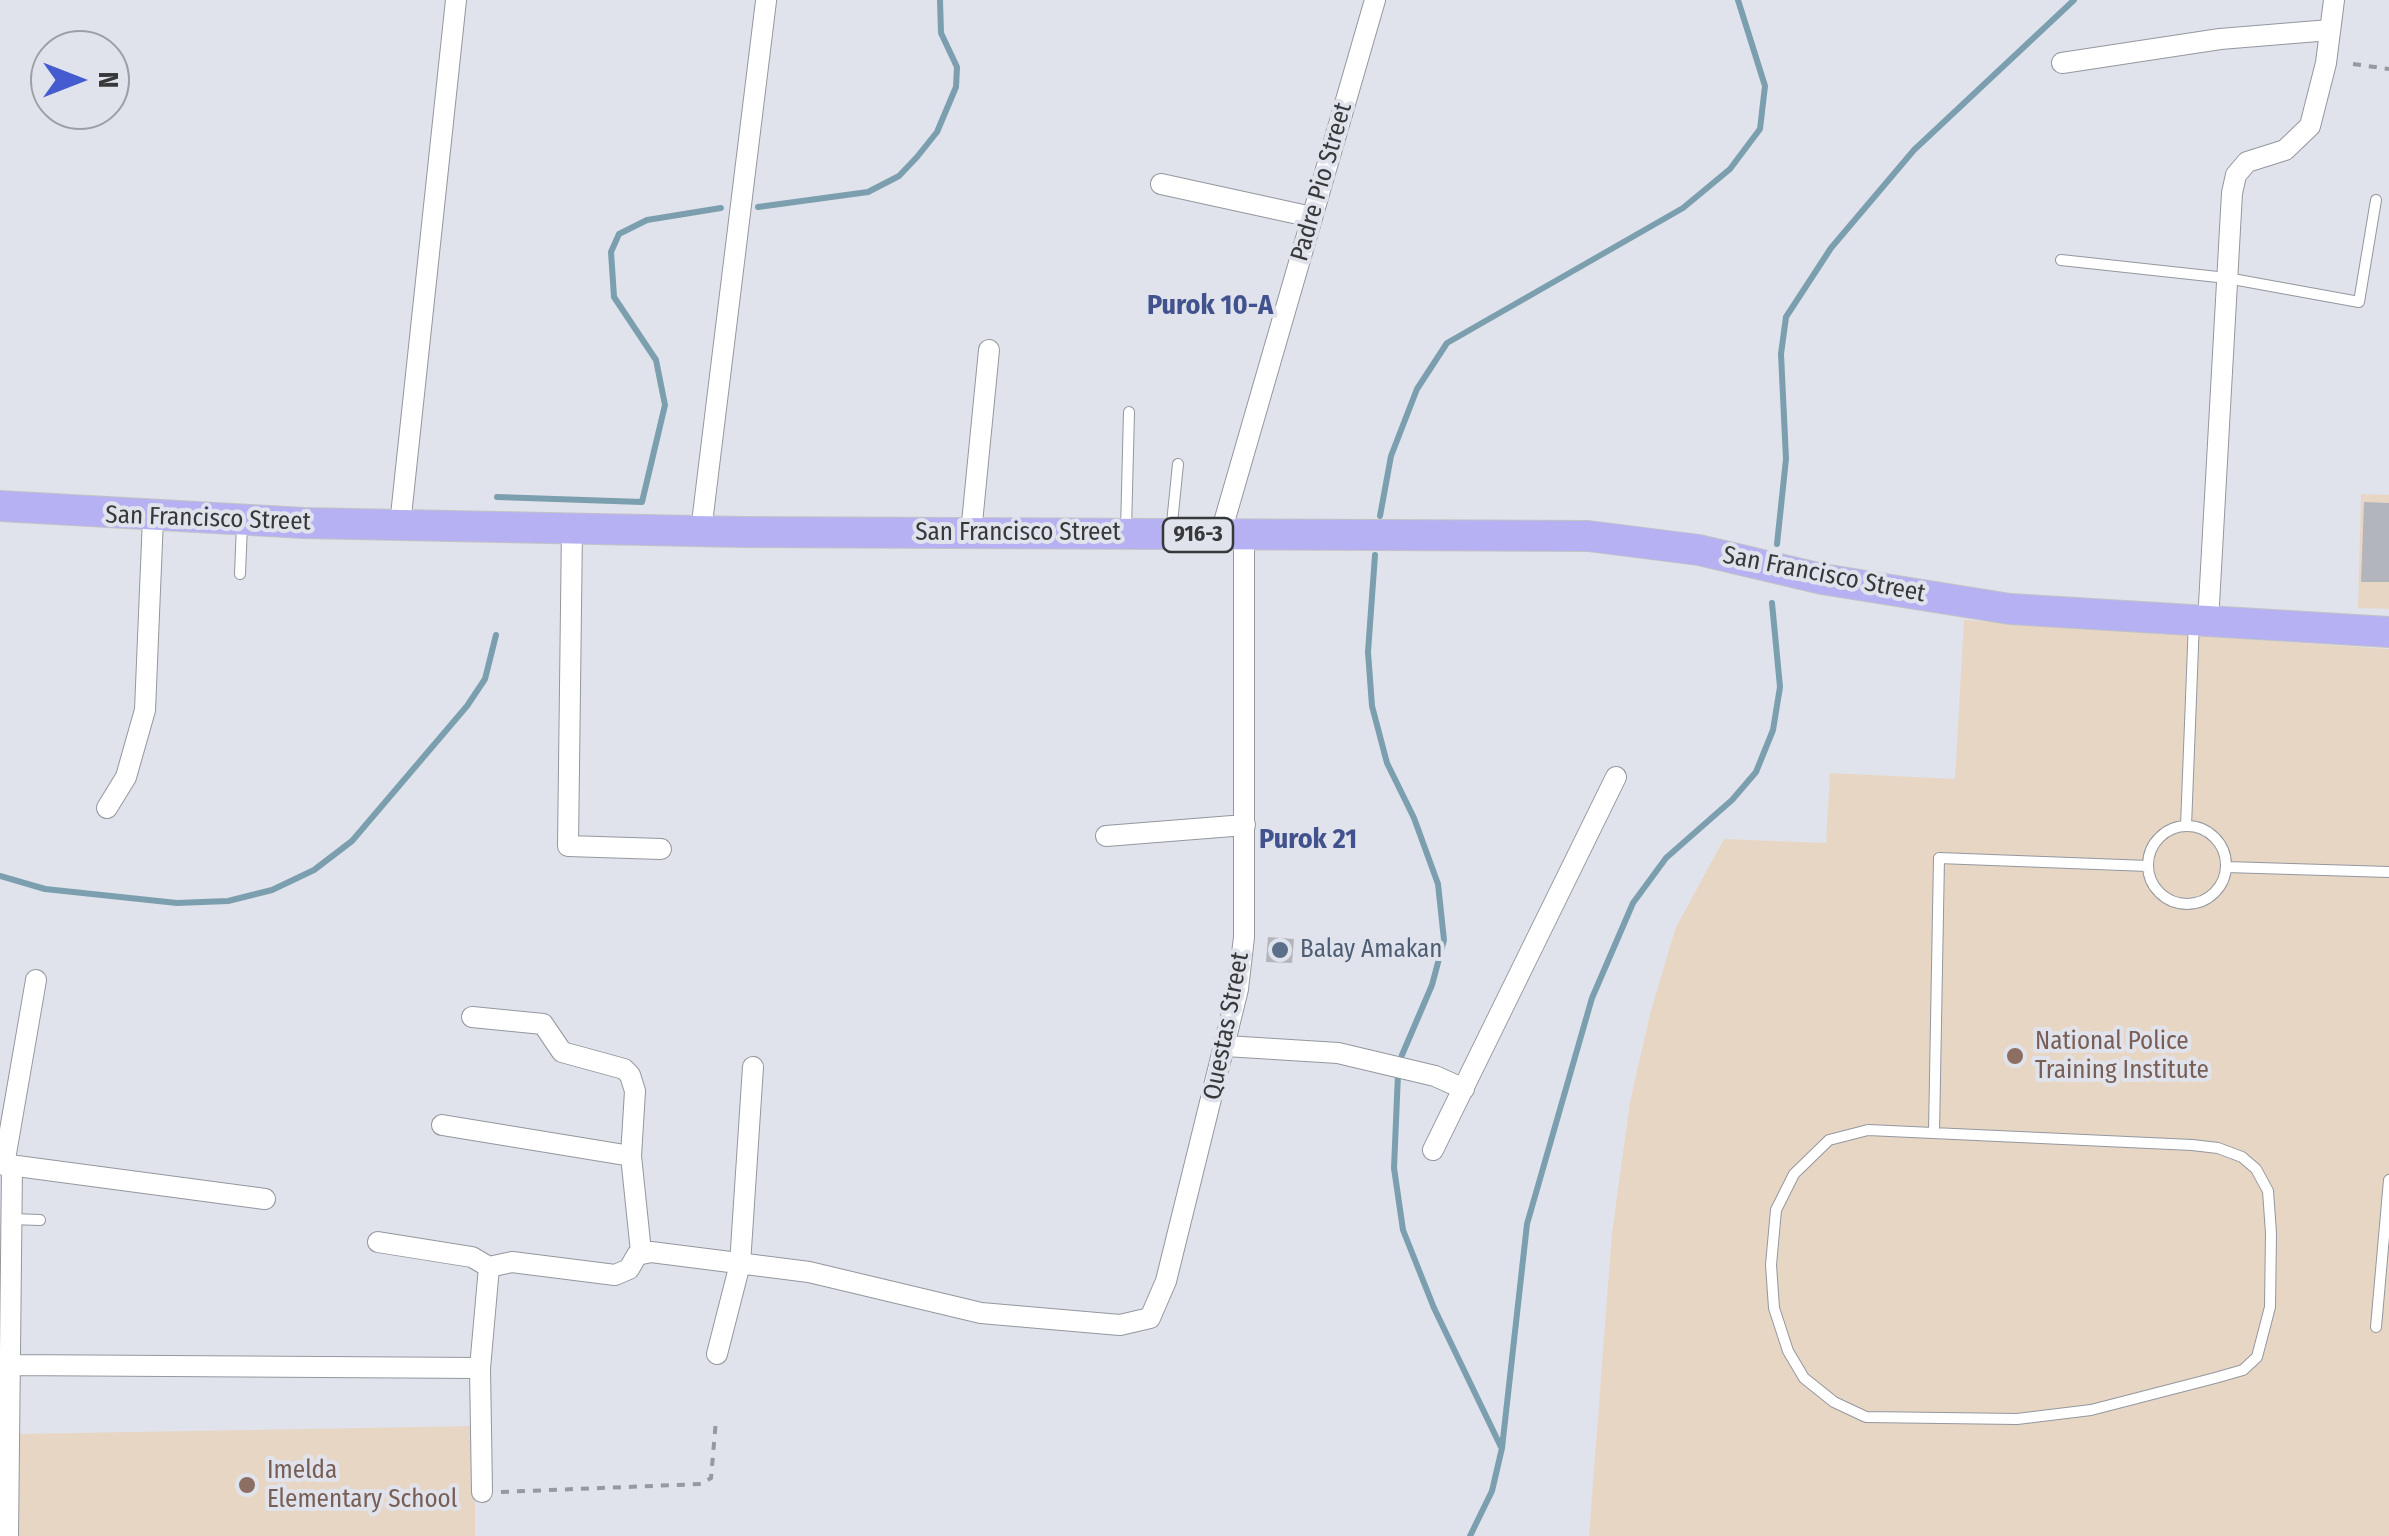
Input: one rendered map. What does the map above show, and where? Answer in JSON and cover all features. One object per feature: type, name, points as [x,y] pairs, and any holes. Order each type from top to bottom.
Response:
[{"type":"main road","name":"San Francisco Street","points":[[0,506],[153,518],[400,525],[1636,539],[1953,601],[2061,613],[2389,632]]},
{"type":"street","points":[[400,525],[456,0]]},
{"type":"street","points":[[700,531],[766,0]]},
{"type":"street","name":"Padre Pio Street","points":[[1232,536],[1312,217],[1375,0]]},
{"type":"street","points":[[2201,621],[2236,175],[2247,162],[2301,139],[2310,126],[2334,0]]},
{"type":"street","points":[[2062,64],[2139,50],[2330,30]]},
{"type":"street","points":[[1161,184],[1312,217]]},
{"type":"street","points":[[971,533],[989,350]]},
{"type":"street","points":[[106,808],[126,777],[145,710],[153,518]]},
{"type":"street","points":[[572,528],[568,846],[660,849]]},
{"type":"street","name":"Questas Street","points":[[740,1264],[809,1272],[980,1313],[1120,1325],[1144,1322],[1161,1299],[1226,1046],[1244,937],[1245,825],[1232,536]]},
{"type":"street","points":[[1433,1150],[1616,777]]},
{"type":"street","points":[[1106,836],[1245,825]]},
{"type":"street","points":[[8,1536],[4,1460],[9,1365],[6,1165],[36,980]]},
{"type":"street","points":[[378,1242],[472,1257],[489,1267],[512,1262],[615,1275],[629,1269],[641,1252],[631,1156],[635,1086],[624,1069],[562,1052],[543,1024],[472,1017]]},
{"type":"street","points":[[1226,1046],[1338,1053],[1435,1076],[1464,1089]]},
{"type":"street","points":[[717,1354],[740,1264],[752,1067]]},
{"type":"street","points":[[442,1125],[631,1156]]},
{"type":"street","points":[[6,1165],[265,1199]]},
{"type":"street","points":[[641,1252],[740,1264]]},
{"type":"street","points":[[482,1492],[480,1368],[489,1267]]},
{"type":"street","points":[[9,1365],[480,1368]]},
{"type":"lane","points":[[2061,260],[2228,278],[2359,302],[2376,200]]},
{"type":"lane","points":[[1126,532],[1129,412]]},
{"type":"lane","points":[[1171,534],[1178,464]]},
{"type":"lane","points":[[240,574],[242,521]]},
{"type":"lane","points":[[2186,826],[2201,621]]},
{"type":"lane","points":[[2186,826],[2215,838],[2226,868],[2216,892],[2205,900],[2180,904],[2157,891],[2148,866],[2155,843],[2174,828],[2186,826]]},
{"type":"lane","points":[[1934,1132],[1939,858],[2148,866]]},
{"type":"lane","points":[[2226,868],[2389,872]]},
{"type":"lane","points":[[1868,1130],[1934,1132],[2192,1145],[2242,1157],[2256,1169],[2269,1205],[2270,1307],[2256,1357],[2243,1370],[2092,1410],[2017,1419],[1937,1421],[1866,1417],[1834,1402],[1804,1378],[1788,1351],[1774,1308],[1770,1265],[1776,1210],[1794,1174],[1829,1140],[1868,1130]]},
{"type":"lane","points":[[2376,1328],[2389,1180]]},
{"type":"lane","points":[[9,1219],[40,1220]]},
{"type":"path","points":[[2353,64],[2389,69]]},
{"type":"path","points":[[482,1492],[701,1484],[711,1478],[716,1420]]},
{"type":"shaded area","points":[[2361,494],[2389,495],[2389,609],[2358,608]]},
{"type":"shaded area","name":"National Police Training Institute","points":[[1964,620],[2389,649],[2389,1536],[1589,1536],[1612,1233],[1630,1102],[1651,1010],[1676,927],[1724,839],[1826,843],[1830,773],[1955,779]]},
{"type":"shaded area","name":"Imelda Elementary School","points":[[475,1426],[475,1536],[18,1536],[19,1434]]},
{"type":"building","points":[[2364,502],[2389,503],[2389,582],[2361,582]]},
{"type":"building","points":[[1268,937],[1294,939],[1292,963],[1266,962]]},
{"type":"waterway","points":[[758,207],[868,192],[899,176],[917,157],[937,132],[956,87],[957,67],[941,33],[940,0]]},
{"type":"waterway","points":[[1380,516],[1391,456],[1417,389],[1447,343],[1683,208],[1730,169],[1760,129],[1765,86],[1738,0]]},
{"type":"waterway","points":[[1777,544],[1786,459],[1781,354],[1786,317],[1831,248],[1914,150],[2074,0]]},
{"type":"waterway","points":[[497,497],[642,502],[665,405],[656,360],[614,297],[611,252],[619,234],[647,220],[721,208]]},
{"type":"waterway","points":[[1375,555],[1368,652],[1372,706],[1387,763],[1414,818],[1438,884],[1444,940],[1432,985],[1402,1055]]},
{"type":"waterway","points":[[1470,1536],[1492,1491],[1502,1448],[1527,1224],[1592,998],[1633,903],[1666,858],[1732,800],[1756,772],[1773,730],[1780,687],[1772,603]]},
{"type":"waterway","points":[[0,876],[45,889],[177,903],[228,901],[272,890],[314,870],[352,841],[467,706],[485,679],[496,635]]},
{"type":"waterway","points":[[1398,1074],[1394,1168],[1403,1230],[1434,1308],[1501,1447]]},
{"type":"place","name":"Balay Amakan","points":[[1280,950]]},
{"type":"place","name":"National Police Training Institute","points":[[2015,1056]]},
{"type":"place","name":"Imelda Elementary School","points":[[247,1485]]},
{"type":"district","name":"Purok 10-A","points":[[1210,306]]},
{"type":"district","name":"Purok 21","points":[[1308,840]]}]
